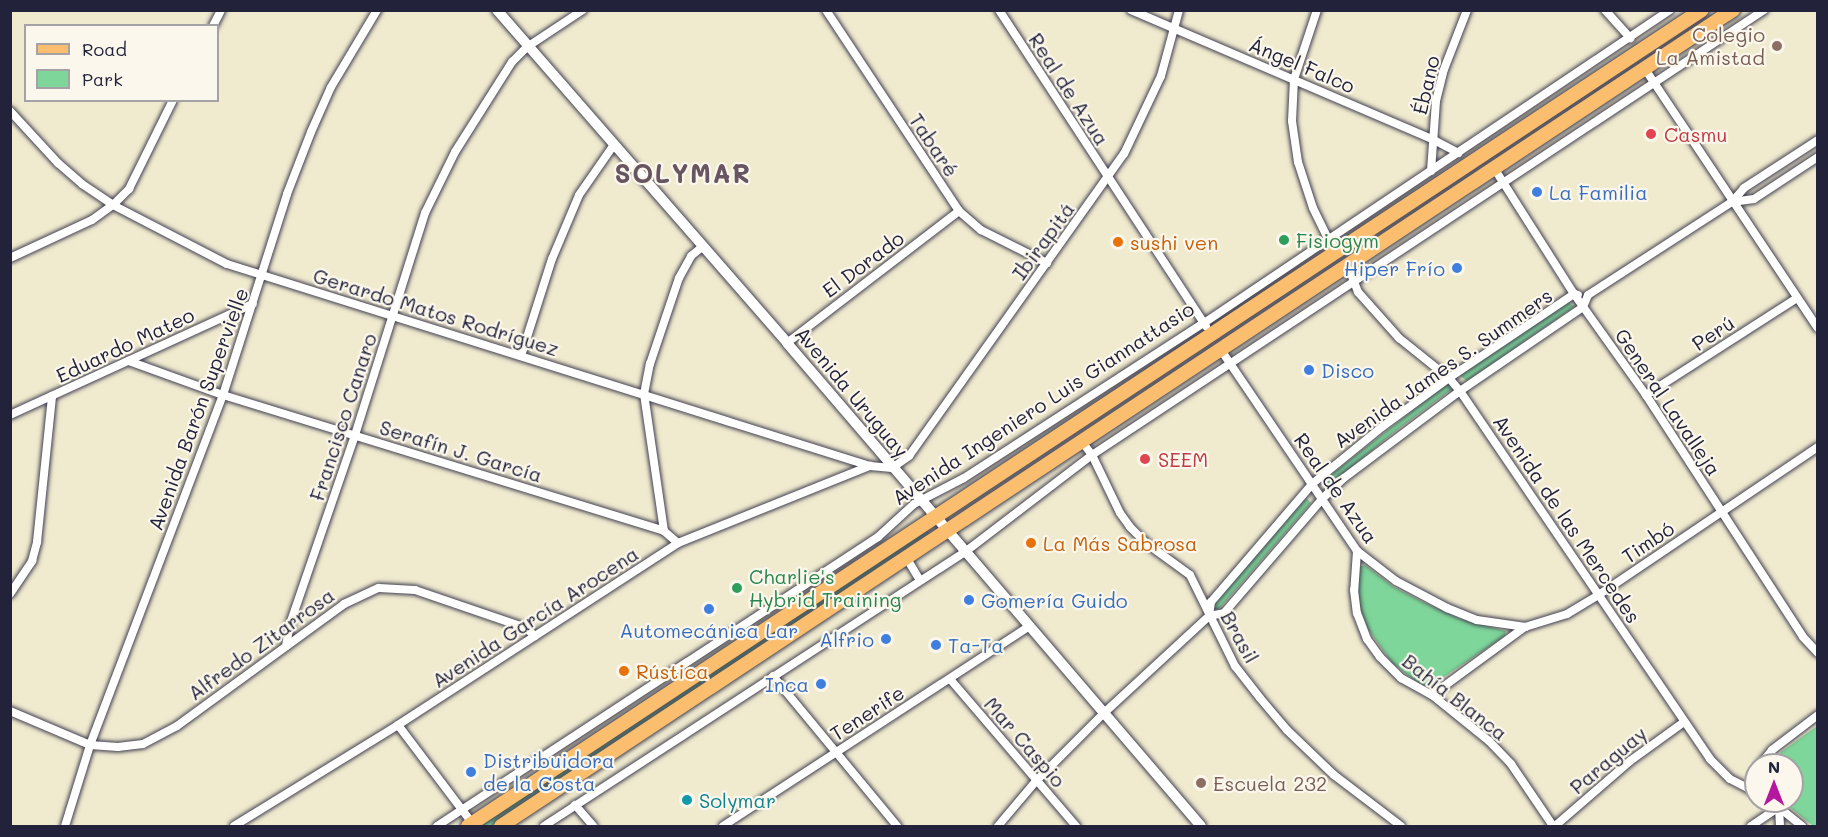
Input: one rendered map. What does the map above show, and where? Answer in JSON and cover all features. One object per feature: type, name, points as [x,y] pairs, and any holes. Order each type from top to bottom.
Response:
[{"type":"main road","name":"Avenida Ingeniero Luis Giannattasio","points":[[470,825],[1702,10]]},
{"type":"main road","points":[[501,826],[1734,10]]},
{"type":"street","points":[[214,24],[221,10]]},
{"type":"street","name":"Avenida Barón Supervielle","points":[[65,826],[90,745],[223,395],[263,276],[287,194],[310,132],[336,78],[377,10]]},
{"type":"street","name":"Avenida Uruguay","points":[[497,10],[613,146],[787,343],[1028,627],[1201,826]]},
{"type":"street","name":"Francisco Canaro","points":[[286,646],[290,624],[355,435],[425,213],[455,152],[512,62],[527,47],[583,10]]},
{"type":"street","name":"Tabaré","points":[[826,10],[959,211],[981,230],[1047,263]]},
{"type":"street","name":"Real de Azua","points":[[999,10],[1108,179],[1213,335]]},
{"type":"street","name":"Ángel Falco","points":[[1131,10],[1432,139],[1458,153]]},
{"type":"street","name":"Ibirapitá","points":[[892,468],[909,456],[1108,179],[1149,105],[1161,76],[1179,10]]},
{"type":"street","points":[[1317,10],[1294,79],[1292,121],[1298,162],[1313,208],[1328,239],[1338,250]]},
{"type":"street","name":"Ébano","points":[[1431,171],[1436,101],[1443,72],[1467,10]]},
{"type":"street","points":[[1605,10],[1630,38]]},
{"type":"street","name":"Avenida Ingeniero Luis Giannattasio","points":[[437,826],[878,537],[920,500],[964,478],[1204,323],[1670,10]]},
{"type":"street","points":[[544,826],[919,579],[964,552],[1092,455],[1764,10]]},
{"type":"street","points":[[1645,69],[1818,328]]},
{"type":"street","points":[[10,258],[92,220],[113,205],[129,189],[172,102]]},
{"type":"street","name":"Gerardo Matos Rodríguez","points":[[10,111],[58,163],[113,205],[227,264],[870,466],[892,468]]},
{"type":"street","points":[[1588,295],[1732,202],[1744,188],[1818,140]]},
{"type":"street","points":[[521,356],[552,259],[579,195],[613,146]]},
{"type":"street","points":[[1732,202],[1754,199],[1818,158]]},
{"type":"street","name":"General Lavalleja","points":[[1494,168],[1582,307],[1646,395],[1803,637],[1818,652]]},
{"type":"street","name":"El Dorado","points":[[787,343],[959,211]]},
{"type":"street","points":[[664,531],[644,394],[650,363],[679,278],[691,256],[702,247]]},
{"type":"street","name":"Avenida de las Mercedes","points":[[1348,266],[1352,282],[1358,292],[1400,338],[1449,378],[1460,391],[1600,594],[1684,722],[1719,770],[1744,786]]},
{"type":"street","name":"Avenida James S. Summers","points":[[998,826],[1036,781],[1104,713],[1209,616],[1224,613],[1322,499],[1394,439],[1582,307],[1588,295],[1574,294],[1449,378],[1382,427],[1312,484],[1211,602],[1209,616]]},
{"type":"street","name":"Perú","points":[[1646,395],[1797,298]]},
{"type":"street","name":"Eduardo Mateo","points":[[10,415],[253,304]]},
{"type":"street","name":"Real de Azua","points":[[1221,350],[1357,551],[1396,581],[1447,608],[1477,620],[1525,627]]},
{"type":"street","name":"Serafín J. García","points":[[129,362],[223,395],[664,531],[678,543]]},
{"type":"street","points":[[10,594],[32,561],[38,542],[52,396]]},
{"type":"street","name":"Brasil","points":[[1082,442],[1092,455],[1120,513],[1130,527],[1146,543],[1190,574],[1198,586],[1209,616],[1235,666],[1287,730],[1334,775],[1401,826]]},
{"type":"street","name":"Timbó","points":[[1432,695],[1525,627],[1566,614],[1600,594],[1818,447]]},
{"type":"street","name":"Avenida García Arocena","points":[[234,826],[398,726],[678,543],[870,466]]},
{"type":"street","name":"Bahía Blanca","points":[[1357,551],[1354,590],[1357,613],[1367,639],[1380,657],[1401,678],[1432,695],[1481,735],[1511,764],[1554,826]]},
{"type":"street","points":[[906,557],[919,579]]},
{"type":"street","name":"Alfredo Zitarrosa","points":[[10,711],[90,745],[132,746],[154,740],[355,597],[379,588],[415,590],[526,628],[535,636]]},
{"type":"street","name":"Tenerife","points":[[723,826],[1028,627]]},
{"type":"street","points":[[773,676],[837,753],[891,825]]},
{"type":"street","name":"Mar Caspio","points":[[950,679],[1076,826]]},
{"type":"street","points":[[1770,753],[1818,715]]},
{"type":"street","name":"Paraguay","points":[[1554,826],[1630,761],[1684,722]]},
{"type":"street","points":[[398,726],[462,810],[470,825]]},
{"type":"street","points":[[575,805],[592,826]]},
{"type":"street","points":[[1751,826],[1770,813]]},
{"type":"street","points":[[1786,813],[1802,826]]},
{"type":"green space","points":[[1569,302],[1574,307],[1467,381],[1459,375]]},
{"type":"green space","points":[[1448,383],[1452,389],[1393,433],[1330,485],[1324,480]]},
{"type":"green space","points":[[1306,498],[1311,503],[1219,609],[1215,609],[1215,604]]},
{"type":"green space","points":[[926,529],[929,533],[594,758],[491,826],[477,826]]},
{"type":"green space","points":[[1365,565],[1394,587],[1423,602],[1458,618],[1506,631],[1505,636],[1426,689],[1392,663],[1368,629],[1361,611],[1357,588],[1358,567]]},
{"type":"green space","points":[[1817,726],[1818,826],[1813,826],[1797,813],[1804,813],[1804,753],[1781,752]]},
{"type":"place","name":"Colegio La Amistad","points":[[1777,46]]},
{"type":"place","name":"Casmu","points":[[1651,134]]},
{"type":"place","name":"La Familia","points":[[1537,192]]},
{"type":"place","name":"Fisiogym","points":[[1284,240]]},
{"type":"place","name":"sushi ven","points":[[1118,242]]},
{"type":"place","name":"Hiper Frío","points":[[1457,268]]},
{"type":"place","name":"Disco","points":[[1309,370]]},
{"type":"place","name":"SEEM","points":[[1145,459]]},
{"type":"place","name":"La Más Sabrosa","points":[[1031,543]]},
{"type":"place","name":"Charlie's Hybrid Training","points":[[737,588]]},
{"type":"place","name":"Gomería Guido","points":[[969,600]]},
{"type":"place","name":"Automecánica Lar","points":[[709,609]]},
{"type":"place","name":"Alfrio","points":[[886,639]]},
{"type":"place","name":"Ta-Ta","points":[[936,645]]},
{"type":"place","name":"Rústica","points":[[624,671]]},
{"type":"place","name":"Inca","points":[[821,684]]},
{"type":"place","name":"Distribuidora de la Costa","points":[[471,772]]},
{"type":"place","name":"Escuela 232","points":[[1201,783]]},
{"type":"place","name":"Solymar","points":[[687,800]]},
{"type":"district","name":"SOLYMAR","points":[[683,174]]}]
